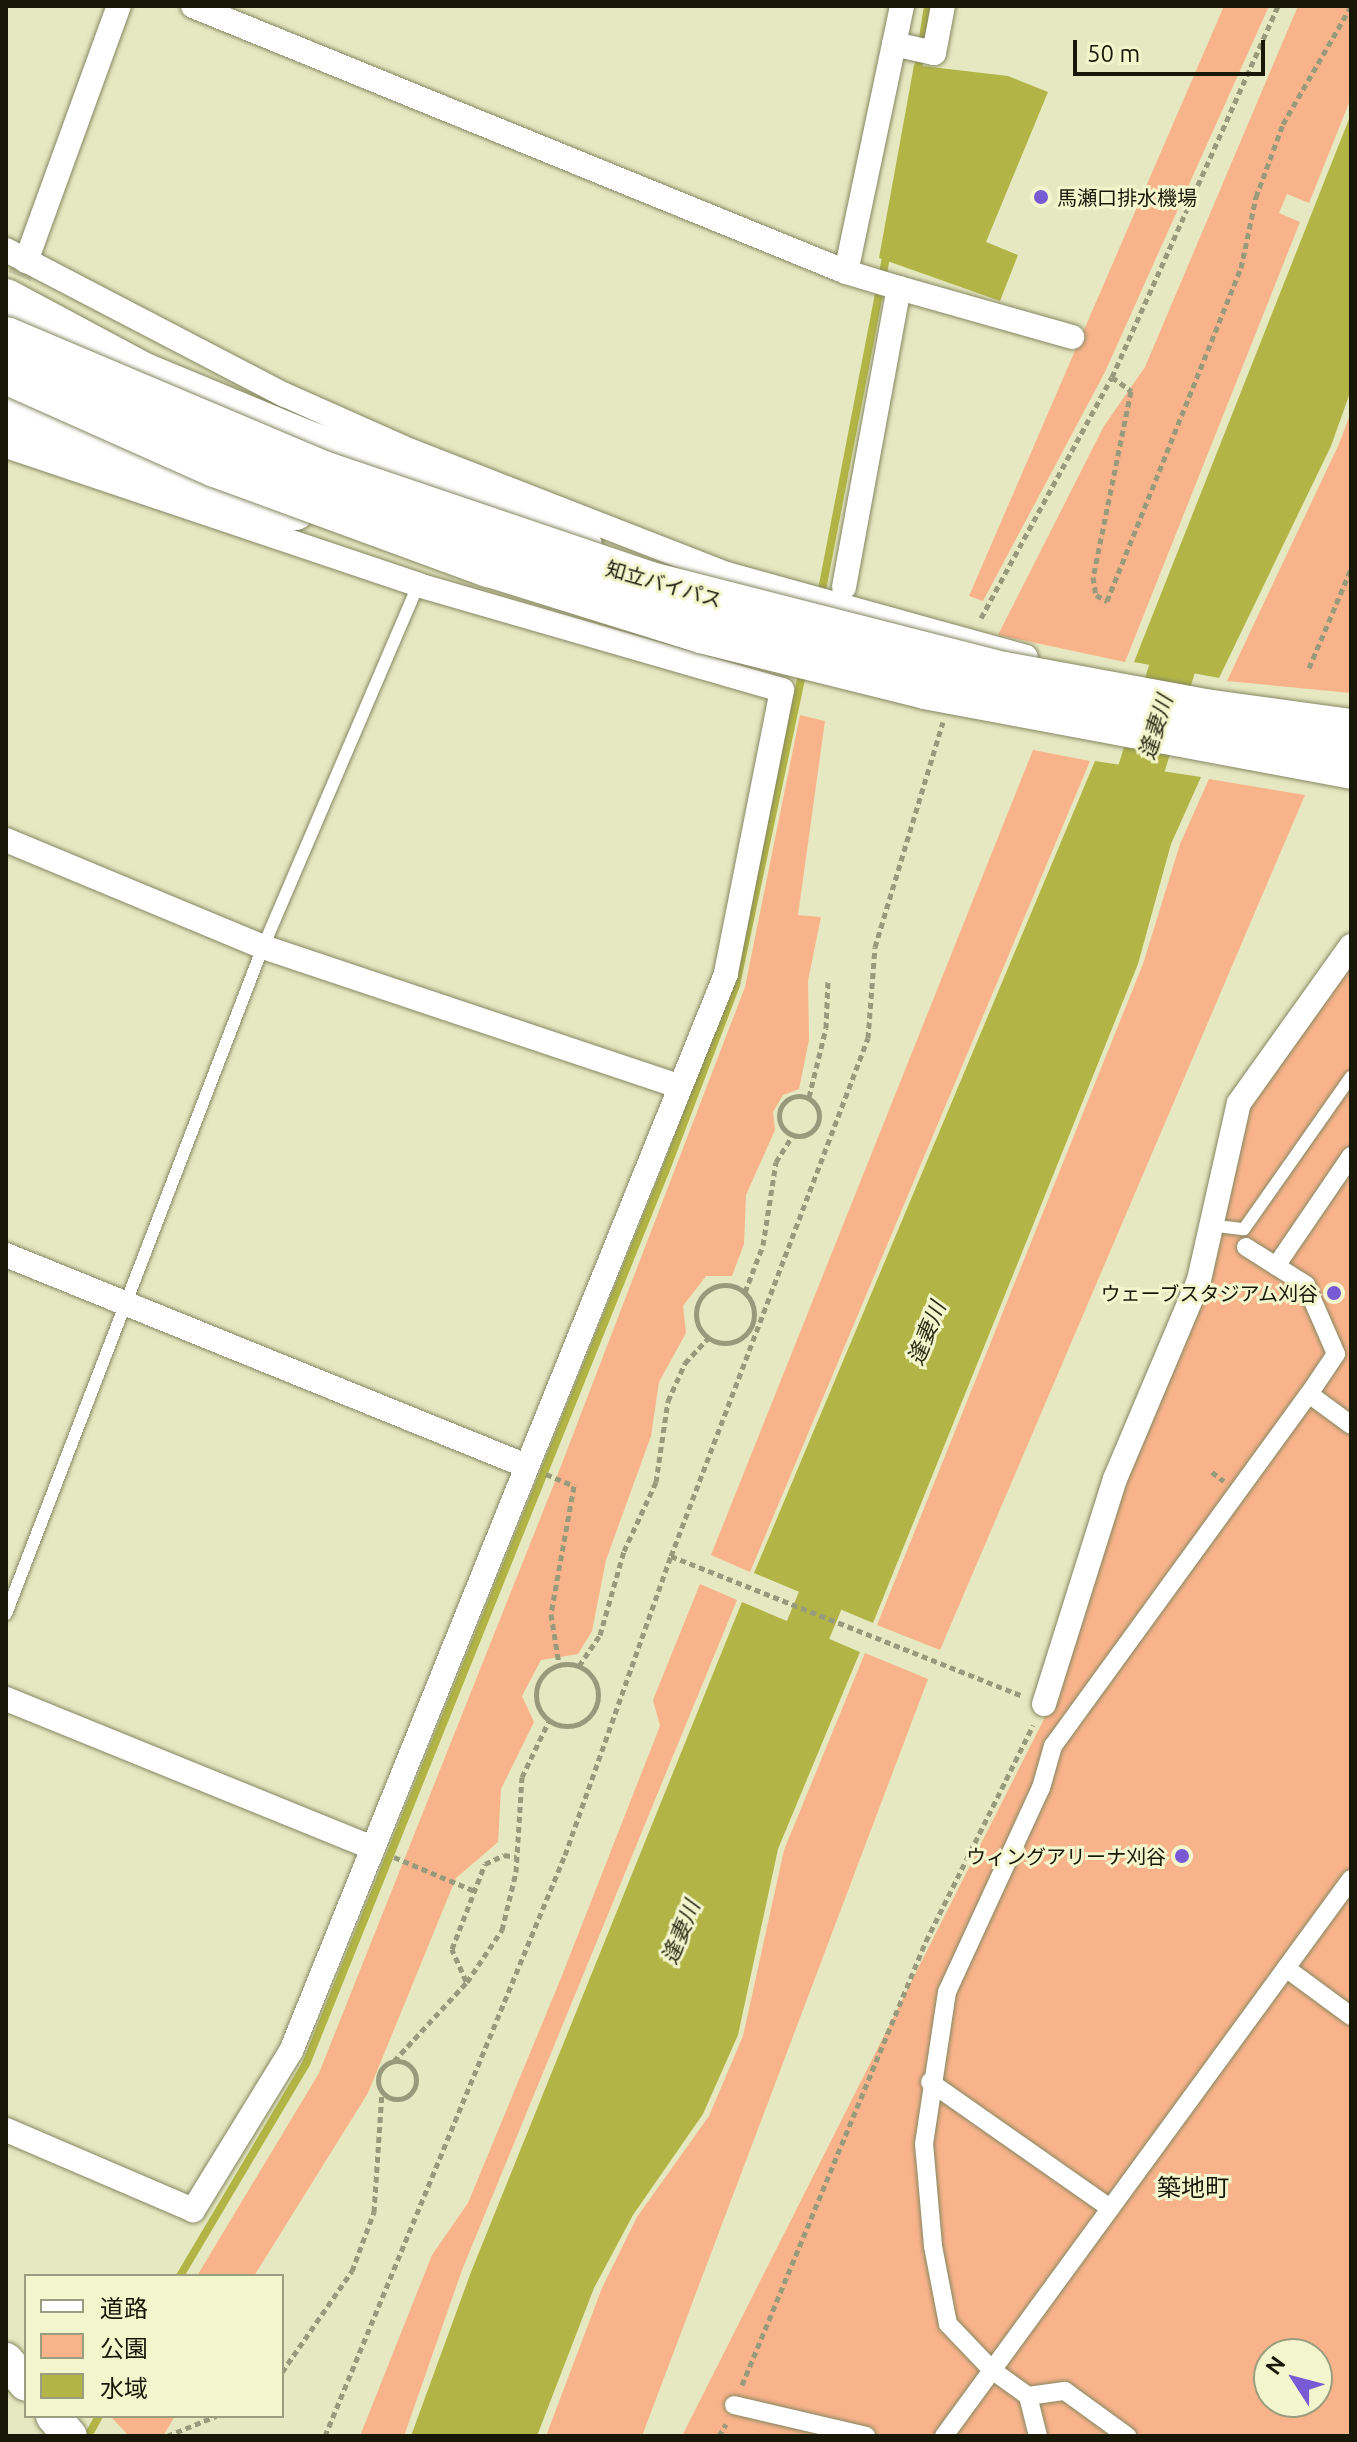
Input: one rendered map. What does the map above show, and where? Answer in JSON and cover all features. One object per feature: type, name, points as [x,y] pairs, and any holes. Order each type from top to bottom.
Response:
[{"type":"highway","points":[[6,299],[144,373],[303,439],[533,521],[650,582]]},
{"type":"highway","name":"知立バイパス","points":[[6,337],[323,471],[650,582],[1004,672],[1205,709],[1351,729]]},
{"type":"highway","name":"知立バイパス","points":[[6,374],[215,467],[331,510],[489,567],[716,637],[925,689],[1351,769]]},
{"type":"highway","points":[[6,413],[275,510],[331,510]]},
{"type":"main road","points":[[6,2360],[24,2382]]},
{"type":"main road","points":[[55,2418],[70,2436]]},
{"type":"street","points":[[119,6],[16,256],[285,395],[411,451],[727,574],[1043,662],[1230,694]]},
{"type":"street","points":[[193,6],[846,272],[1072,337]]},
{"type":"street","points":[[846,272],[902,6]]},
{"type":"street","points":[[894,44],[934,53],[943,6]]},
{"type":"street","points":[[844,587],[899,288]]},
{"type":"street","points":[[6,446],[418,585],[782,690],[726,974],[524,1465],[291,2051],[193,2210],[6,2130]]},
{"type":"street","points":[[6,840],[263,947],[678,1086]]},
{"type":"street","points":[[1044,1704],[1115,1479],[1199,1280],[1208,1225],[1239,1103],[1351,946]]},
{"type":"street","points":[[1276,1266],[1351,1156]]},
{"type":"street","points":[[1038,2436],[1028,2396],[992,2370],[948,2324],[933,2246],[924,2144],[930,2082],[947,1992],[1041,1788],[1053,1746],[1336,1354],[1306,1285],[1246,1247]]},
{"type":"street","points":[[6,1255],[524,1465]]},
{"type":"street","points":[[1309,1394],[1351,1425]]},
{"type":"street","points":[[6,1699],[371,1847]]},
{"type":"street","points":[[944,2436],[1351,1879]]},
{"type":"street","points":[[1286,1968],[1351,2016]]},
{"type":"street","points":[[930,2082],[1110,2208]]},
{"type":"street","points":[[1028,2396],[1065,2391],[1127,2436]]},
{"type":"street","points":[[734,2405],[866,2436]]},
{"type":"lane","points":[[6,1614],[130,1304],[263,947],[418,585]]},
{"type":"lane","points":[[1208,1225],[1244,1229],[1351,1077]]},
{"type":"path","points":[[979,632],[1112,377],[1278,6]]},
{"type":"path","points":[[1112,377],[1131,391],[1093,577],[1096,595],[1107,601],[1241,268],[1256,197],[1283,124],[1351,6]]},
{"type":"path","points":[[1309,668],[1351,569]]},
{"type":"path","points":[[971,615],[985,619]]},
{"type":"path","points":[[325,2436],[560,1869],[671,1556],[868,1038],[875,947],[947,712]]},
{"type":"path","points":[[809,1097],[822,1054],[828,980]]},
{"type":"path","points":[[809,1097],[818,1107],[819,1121],[812,1132],[793,1135],[782,1127],[780,1108],[789,1098],[809,1097]]},
{"type":"path","points":[[745,1292],[718,1285],[702,1296],[697,1324],[708,1338],[736,1341],[751,1329],[754,1310],[745,1292],[763,1245],[776,1162],[793,1135]]},
{"type":"path","points":[[579,1666],[600,1635],[624,1551],[656,1482],[668,1401],[685,1363],[708,1338]]},
{"type":"path","points":[[559,1664],[551,1614],[574,1486]]},
{"type":"path","points":[[671,1556],[1044,1704],[926,1941],[719,2436]]},
{"type":"path","points":[[559,1664],[579,1666],[598,1689],[595,1709],[579,1724],[549,1721],[535,1695],[542,1675],[559,1664]]},
{"type":"path","points":[[284,2369],[352,2271],[374,2212],[382,2092],[379,2073],[394,2061],[467,1982],[502,1930],[516,1857],[522,1777],[549,1721]]},
{"type":"path","points":[[467,1982],[452,1949],[485,1864],[504,1855],[516,1857]]},
{"type":"path","points":[[398,1859],[475,1891]]},
{"type":"path","points":[[382,2092],[398,2100],[416,2085],[412,2067],[394,2061]]},
{"type":"path","points":[[167,2436],[211,2418]]},
{"type":"green space","points":[[1224,6],[1269,6],[1105,372],[983,601],[969,596]]},
{"type":"green space","points":[[1298,6],[1351,6],[1351,98],[1309,203],[1287,194],[1279,213],[1300,222],[1125,662],[998,635],[1104,426],[1145,367]]},
{"type":"green space","points":[[1351,412],[1351,693],[1227,681],[1339,444]]},
{"type":"green space","points":[[800,715],[825,721],[798,915],[821,917],[808,981],[809,1040],[799,1089],[783,1095],[773,1112],[775,1130],[746,1195],[744,1244],[732,1276],[706,1276],[683,1306],[686,1333],[659,1382],[651,1436],[606,1560],[592,1631],[578,1654],[541,1660],[522,1696],[534,1722],[501,1789],[498,1842],[456,1878],[368,2093],[255,2274],[198,2274],[319,2073],[554,1484],[745,987]]},
{"type":"green space","points":[[1033,750],[1090,761],[750,1572],[711,1555]]},
{"type":"green space","points":[[1209,779],[1305,795],[940,1650],[877,1625],[1143,964],[1180,844]]},
{"type":"green space","points":[[1351,961],[1351,2436],[682,2436],[1049,1709],[1247,1111]]},
{"type":"green space","points":[[700,1584],[737,1600],[462,2270],[404,2436],[360,2436],[432,2255],[468,2203],[561,1978],[660,1726],[653,1700]]},
{"type":"green space","points":[[865,1653],[928,1679],[642,2436],[546,2436],[602,2288],[637,2217],[709,2116],[743,2036],[784,1850]]},
{"type":"green space","points":[[112,2418],[174,2418],[163,2436],[129,2436]]},
{"type":"water","points":[[914,65],[1008,76],[1048,92],[986,242],[1018,255],[1000,301],[879,258]]},
{"type":"water","points":[[1351,114],[1351,390],[1331,446],[1219,678],[1134,662]]},
{"type":"water","points":[[1095,761],[1201,777],[1171,844],[1138,964],[873,1623],[754,1573]]},
{"type":"water","points":[[742,1602],[860,1652],[778,1849],[738,2035],[703,2114],[633,2215],[594,2288],[537,2436],[411,2436],[471,2272]]},
{"type":"waterway","points":[[917,76],[928,6]]},
{"type":"waterway","points":[[821,595],[887,251]]},
{"type":"waterway","name":"逢妻川","points":[[1123,829],[1190,610]]},
{"type":"waterway","points":[[181,2274],[306,2064],[665,1172],[736,985],[803,671]]},
{"type":"waterway","points":[[784,1688],[844,1543]]},
{"type":"waterway","points":[[88,2436],[98,2418]]},
{"type":"tunnel","points":[[6,310],[26,261]]},
{"type":"place","name":"馬瀬口排水機場","points":[[1041,197]]},
{"type":"place","name":"ウェーブスタジアム刈谷","points":[[1334,1293]]},
{"type":"place","name":"ウィングアリーナ刈谷","points":[[1182,1856]]},
{"type":"district","name":"築地町","points":[[1193,2188]]}]
